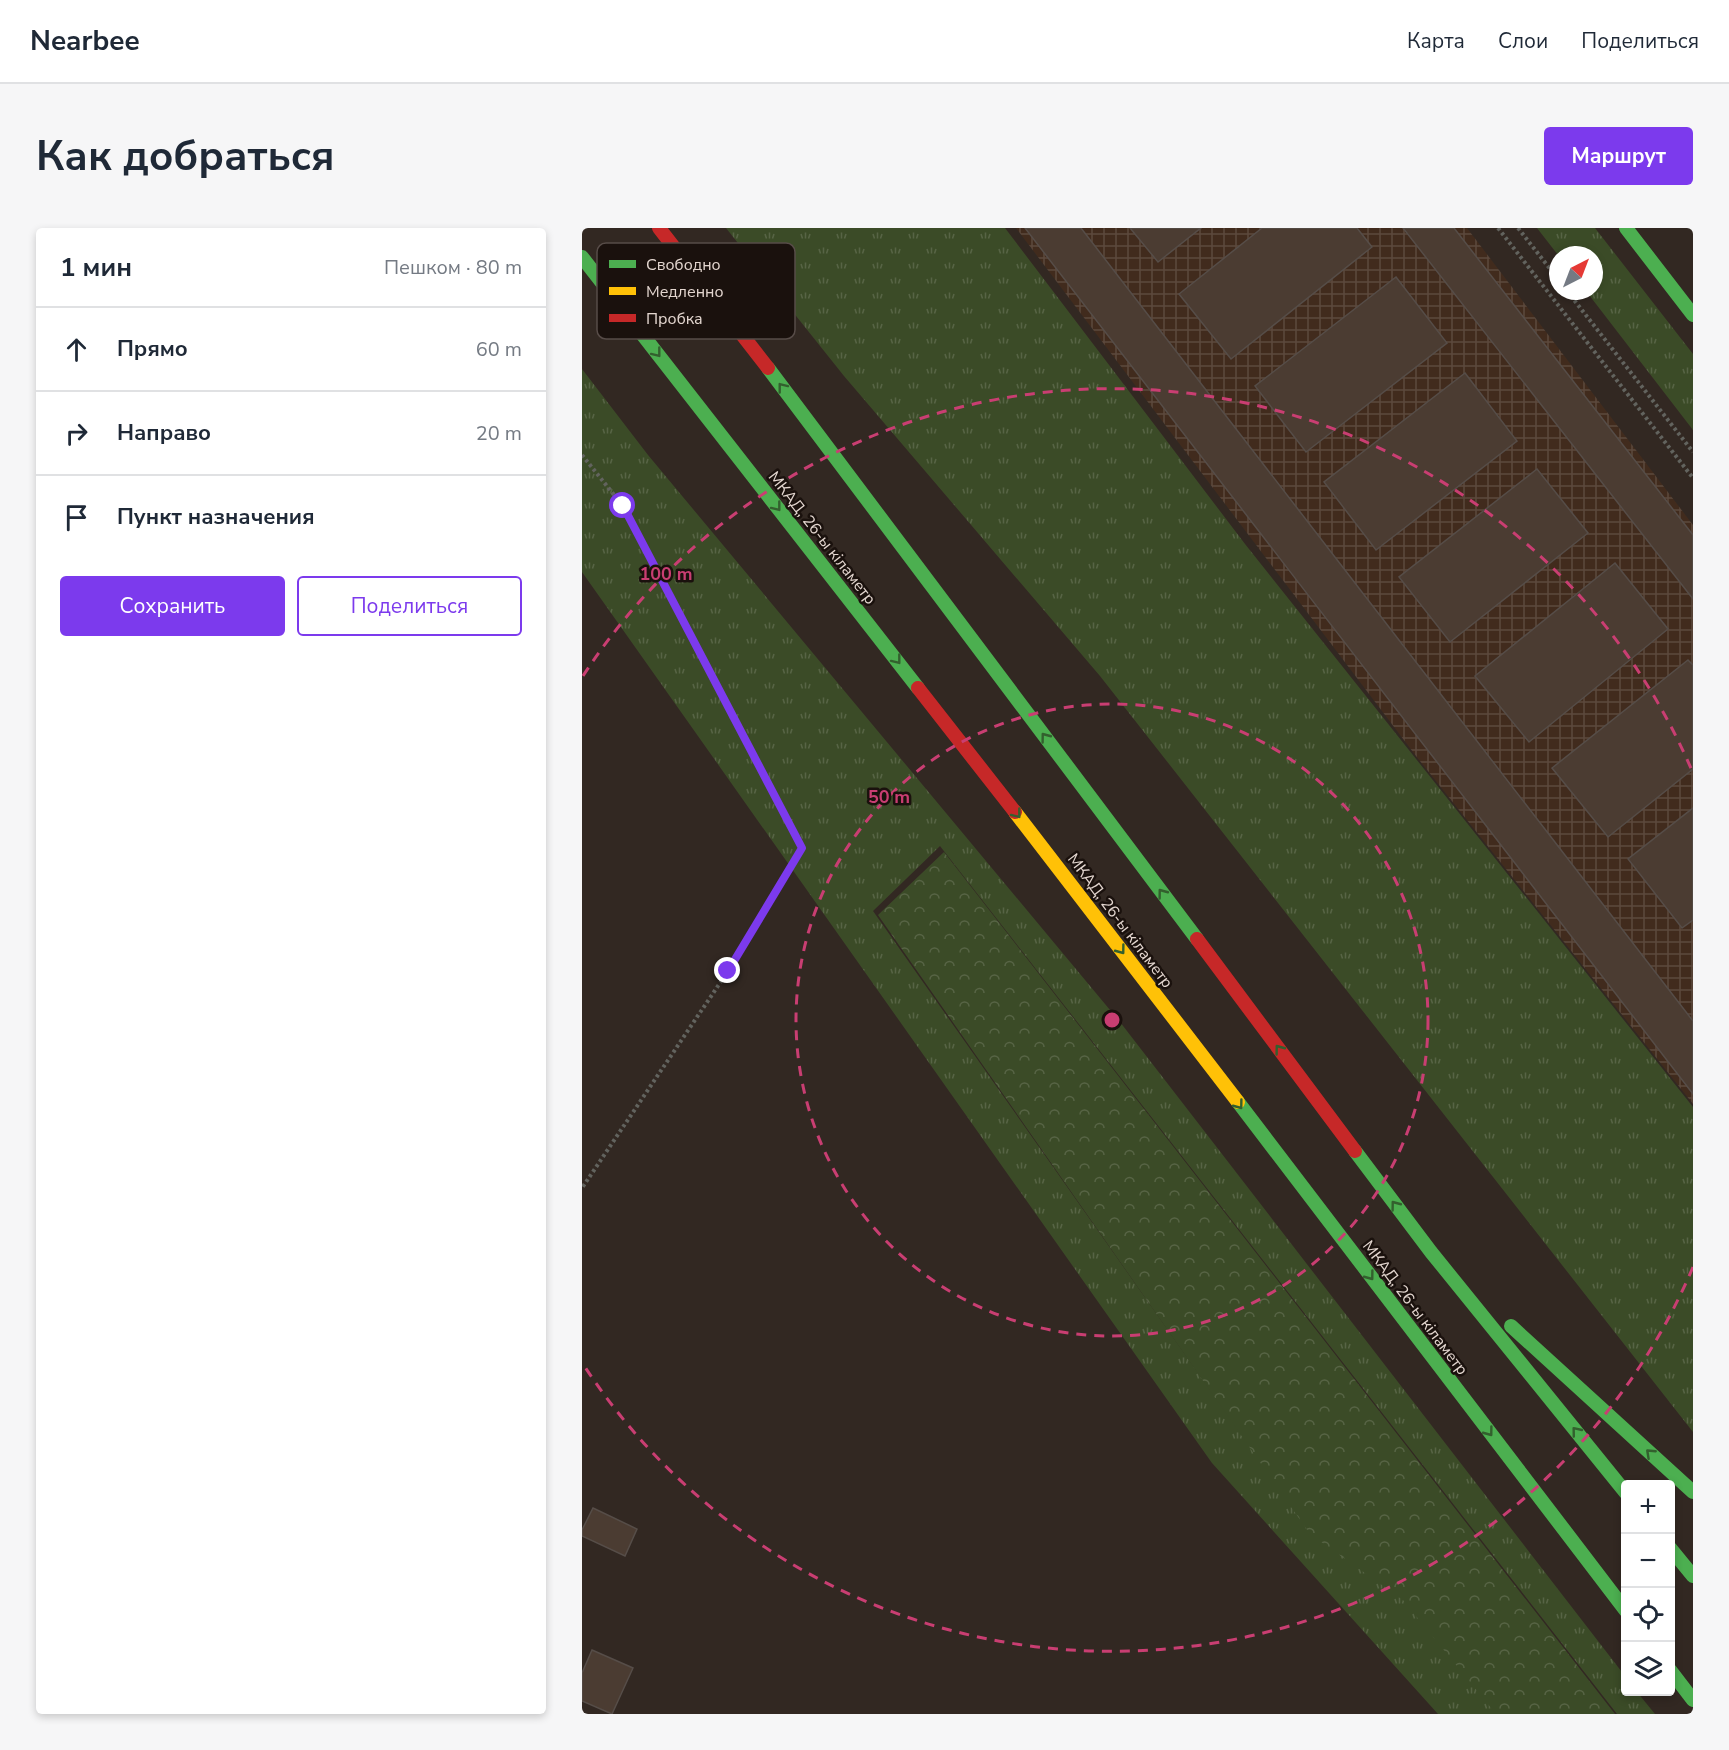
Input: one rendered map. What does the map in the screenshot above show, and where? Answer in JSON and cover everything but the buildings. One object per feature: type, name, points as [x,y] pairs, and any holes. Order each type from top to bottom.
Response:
[{"type":"main road","points":[[659,228],[671,243]]},
{"type":"main road","points":[[1626,228],[1693,315]]},
{"type":"main road","name":"МКАД, 26-ы кіламетр","points":[[582,257],[597,276]]},
{"type":"main road","name":"МКАД, 26-ы кіламетр","points":[[646,339],[1073,886],[1621,1604]]},
{"type":"main road","points":[[745,339],[1431,1252],[1621,1487]]},
{"type":"main road","points":[[1431,1252],[1693,1492]]},
{"type":"main road","points":[[1675,1553],[1693,1576]]},
{"type":"main road","points":[[1675,1675],[1693,1700]]},
{"type":"path","points":[[1498,228],[1693,478]]},
{"type":"path","points":[[1518,228],[1549,268]]},
{"type":"path","points":[[1574,300],[1693,452]]},
{"type":"path","points":[[582,455],[623,506],[802,848],[728,971],[582,1188]]},
{"type":"shaded area","points":[[1016,228],[1467,228],[1693,525],[1693,1104],[1416,756]]},
{"type":"green space","points":[[726,228],[1005,228],[1245,544],[1693,1107],[1693,1432],[1100,676],[844,376],[795,315],[795,243],[738,243]]},
{"type":"green space","points":[[1537,228],[1595,228],[1693,354],[1693,430],[1593,300],[1603,300],[1603,246],[1551,246]]},
{"type":"green space","points":[[582,369],[648,455],[1120,1022],[1621,1671],[1621,1696],[1640,1696],[1655,1714],[1617,1714],[940,846],[873,911],[1310,1532],[1399,1594],[1497,1714],[1438,1714],[1212,1463],[582,572]]},
{"type":"green space","points":[[944,852],[1615,1714],[1496,1714],[1403,1600],[1310,1534],[878,915]]},
{"type":"traffic: fast","points":[[1626,228],[1693,315]]},
{"type":"traffic: fast","points":[[582,257],[597,276]]},
{"type":"traffic: fast","points":[[646,339],[918,688]]},
{"type":"traffic: fast","points":[[768,368],[1197,939]]},
{"type":"traffic: fast","points":[[1238,1102],[1621,1604]]},
{"type":"traffic: fast","points":[[1355,1151],[1431,1252],[1621,1487]]},
{"type":"traffic: fast","points":[[1511,1326],[1693,1492]]},
{"type":"traffic: fast","points":[[1675,1554],[1693,1576]]},
{"type":"traffic: fast","points":[[1675,1677],[1693,1700]]},
{"type":"traffic: slow","points":[[1015,812],[1238,1102]]},
{"type":"traffic: jam","points":[[659,228],[671,243]]},
{"type":"traffic: jam","points":[[745,339],[768,368]]},
{"type":"traffic: jam","points":[[918,688],[1015,812]]},
{"type":"traffic: jam","points":[[1197,939],[1355,1151]]},
{"type":"route","points":[[623,506],[802,848],[728,971]]}]
